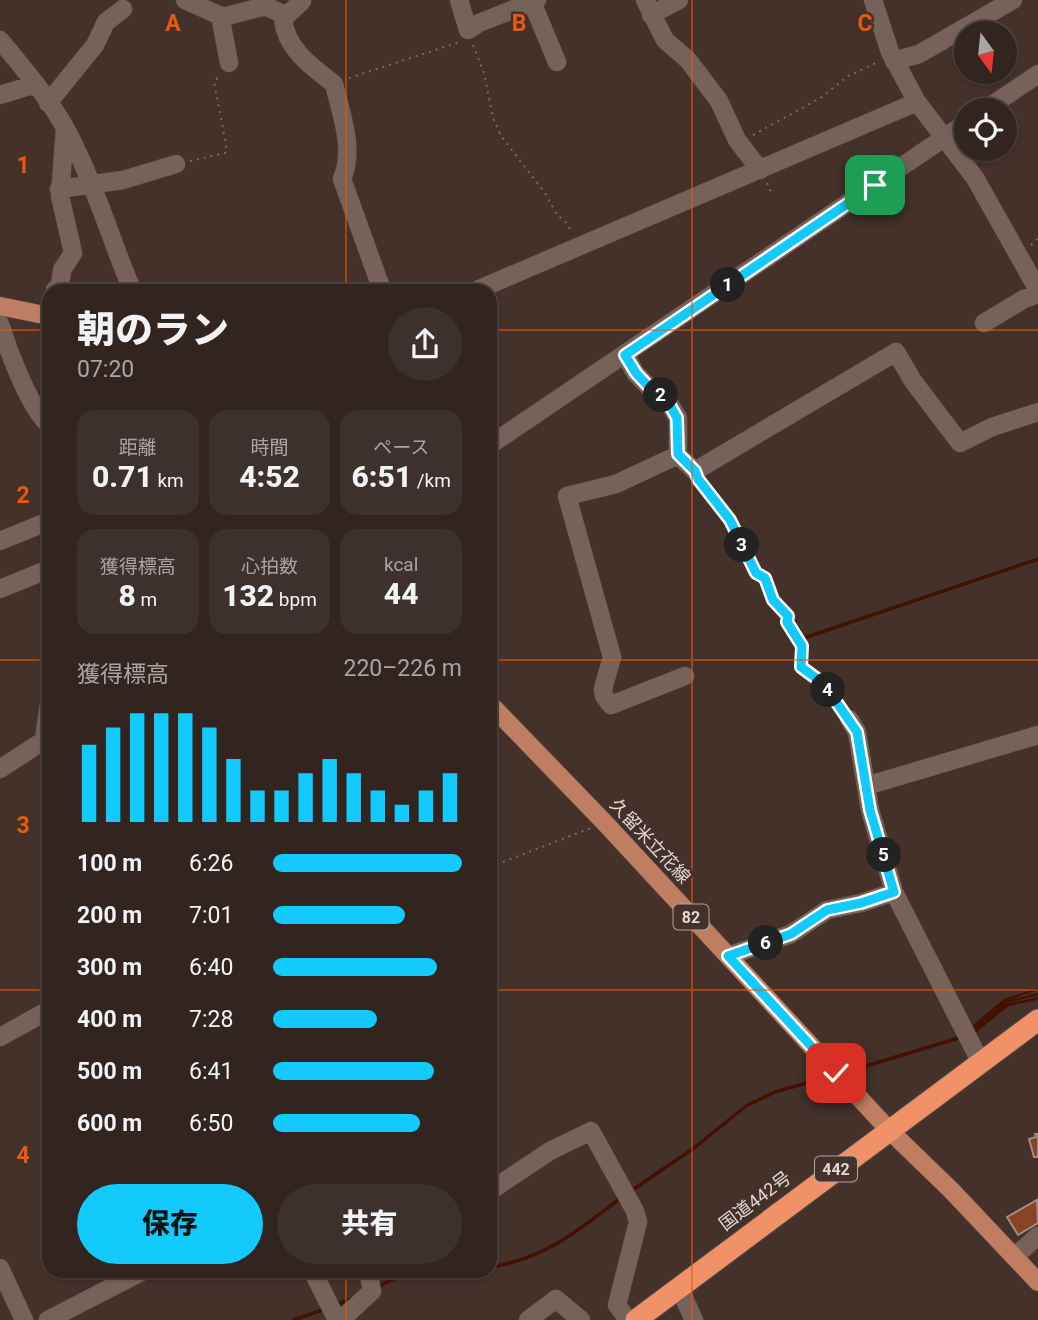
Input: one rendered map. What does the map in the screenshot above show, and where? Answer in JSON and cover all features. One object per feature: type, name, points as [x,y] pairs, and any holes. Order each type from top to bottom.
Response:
[{"type":"highway","name":"国道442号","points":[[636,1320],[1038,1020]]},
{"type":"main road","points":[[0,306],[42,315]]},
{"type":"main road","name":"久留米立花線","points":[[497,711],[605,823],[890,1131],[951,1190],[1038,1282]]},
{"type":"street","points":[[185,0],[223,17],[265,6],[285,15]]},
{"type":"street","points":[[459,0],[468,33],[479,23],[535,1],[557,62]]},
{"type":"street","points":[[679,0],[648,8],[664,40],[688,60],[719,101],[741,144],[760,170]]},
{"type":"street","points":[[873,0],[893,58],[917,102],[975,178],[1038,292],[984,323]]},
{"type":"street","points":[[893,58],[930,48],[1013,0]]},
{"type":"street","points":[[302,1],[285,15],[284,28],[293,48],[308,64],[334,84],[348,148],[347,168],[342,179],[380,284]]},
{"type":"street","points":[[48,103],[95,45],[106,22],[125,10]]},
{"type":"street","points":[[220,15],[229,63]]},
{"type":"street","points":[[0,40],[36,84],[65,128],[91,184],[130,284]]},
{"type":"street","points":[[1003,98],[1038,74]]},
{"type":"street","points":[[0,95],[36,84]]},
{"type":"street","points":[[492,284],[917,102]]},
{"type":"street","points":[[60,284],[62,270],[73,253],[60,189],[65,128]]},
{"type":"street","points":[[497,440],[954,131]]},
{"type":"street","points":[[60,189],[123,180],[176,164]]},
{"type":"street","points":[[0,324],[3,346],[42,418]]},
{"type":"street","points":[[625,355],[643,380],[667,400],[677,418],[678,454],[695,471],[896,352],[913,381],[960,443],[992,427],[1038,412]]},
{"type":"street","points":[[678,454],[616,484],[566,496],[612,657],[603,689],[609,710],[685,676]]},
{"type":"street","points":[[0,541],[42,524]]},
{"type":"street","points":[[0,589],[42,572]]},
{"type":"street","points":[[849,719],[857,732],[870,810],[894,892],[981,1063]]},
{"type":"street","points":[[866,786],[1038,735]]},
{"type":"street","points":[[0,769],[42,741]]},
{"type":"street","points":[[728,956],[791,934],[827,910],[894,892]]},
{"type":"street","points":[[0,1037],[42,1014]]},
{"type":"street","points":[[497,1186],[550,1151],[591,1131],[635,1211],[638,1222],[617,1305],[628,1320]]},
{"type":"street","points":[[1014,1257],[1038,1236]]},
{"type":"street","points":[[0,1268],[24,1320]]},
{"type":"street","points":[[48,1320],[129,1278]]},
{"type":"street","points":[[316,1278],[339,1320],[372,1291],[370,1278]]},
{"type":"street","points":[[679,1287],[694,1320]]},
{"type":"street","points":[[528,1320],[556,1299],[581,1320]]},
{"type":"path","points":[[334,84],[421,57],[462,41],[468,33]]},
{"type":"path","points":[[468,33],[484,73],[493,118],[501,136],[545,193],[557,215],[567,223],[579,248]]},
{"type":"path","points":[[741,144],[822,97],[848,76],[893,58]]},
{"type":"path","points":[[176,164],[225,153],[227,150],[214,82],[229,63]]},
{"type":"path","points":[[695,471],[698,479],[730,520],[756,573],[765,578],[773,600],[788,616],[787,622],[802,646],[801,667],[824,684],[849,719]]},
{"type":"path","points":[[497,864],[605,823]]},
{"type":"shaded area","points":[[1038,988],[1008,1000],[1038,995],[1005,1004],[1038,997],[1037,1000],[1009,1006],[970,1037],[968,1029],[1004,999]]},
{"type":"building","points":[[1035,1134],[1038,1134],[1038,1157],[1034,1157],[1029,1139],[1036,1137]]},
{"type":"building","points":[[1037,1200],[1038,1223],[1018,1235],[1007,1217]]},
{"type":"waterway","points":[[807,637],[1038,559]]},
{"type":"waterway","points":[[846,1072],[962,1037]]},
{"type":"waterway","points":[[631,1191],[694,1148],[746,1106],[775,1092],[831,1076]]},
{"type":"waterway","points":[[497,1266],[545,1250],[576,1232],[622,1197]]},
{"type":"waterway","points":[[377,1287],[396,1278]]},
{"type":"waterway","points":[[335,1305],[354,1298]]},
{"type":"waterway","points":[[294,1320],[325,1309]]},
{"type":"route","points":[[836,1073],[728,956],[791,934],[827,910],[894,892],[870,810],[857,732],[824,684],[801,667],[802,646],[787,622],[788,616],[773,600],[765,578],[756,573],[730,520],[698,479],[695,471],[678,454],[677,418],[667,400],[649,387],[625,355],[875,185]]}]
